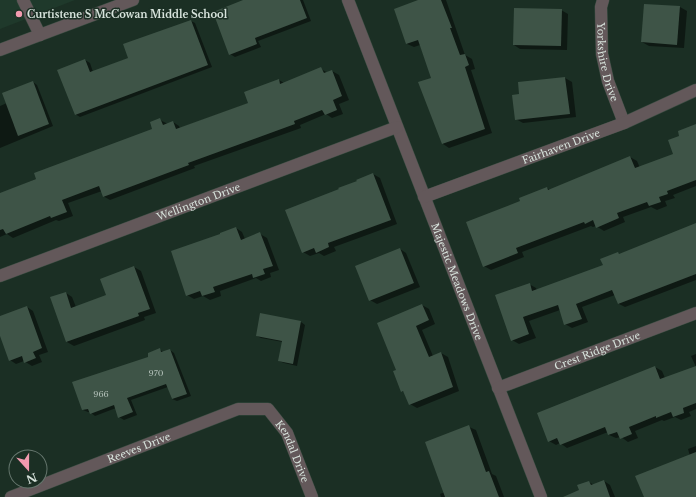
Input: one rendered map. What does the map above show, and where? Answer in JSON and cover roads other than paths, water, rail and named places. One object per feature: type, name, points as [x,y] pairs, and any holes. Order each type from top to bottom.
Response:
[{"type":"street","points":[[23,0],[40,35]]},
{"type":"street","points":[[0,50],[133,0]]},
{"type":"street","name":"Majestic Meadows Drive","points":[[348,0],[541,497]]},
{"type":"street","name":"Yorkshire Drive","points":[[603,0],[601,7],[602,54],[608,81],[624,123]]},
{"type":"street","name":"Fairhaven Drive","points":[[424,197],[624,123],[696,90]]},
{"type":"street","name":"Wellington Drive","points":[[0,276],[397,127]]},
{"type":"street","name":"Crest Ridge Drive","points":[[498,388],[696,313]]},
{"type":"street","name":"Reeves Drive","points":[[12,497],[238,409],[268,409]]},
{"type":"street","name":"Kendal Drive","points":[[268,409],[287,432],[312,497]]},
{"type":"place","name":"Curtistene S McCowan Middle School","points":[[19,14]]}]
